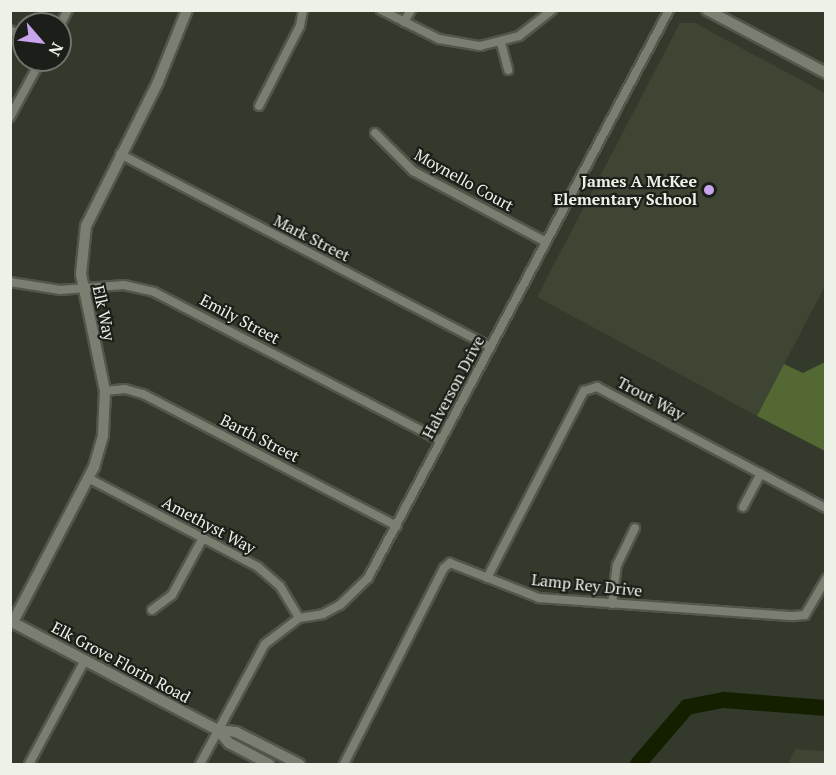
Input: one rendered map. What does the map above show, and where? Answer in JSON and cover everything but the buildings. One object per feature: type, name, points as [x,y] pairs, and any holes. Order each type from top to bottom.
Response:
[{"type":"street","name":"Elk Way","points":[[12,622],[88,478],[103,435],[105,391],[83,287],[81,255],[86,226],[158,82],[187,10]]},
{"type":"street","points":[[259,106],[300,26],[303,10]]},
{"type":"street","points":[[381,10],[449,43],[480,46],[501,43],[528,31],[552,10]]},
{"type":"street","points":[[404,22],[411,10]]},
{"type":"street","name":"Halverson Drive","points":[[200,765],[259,652],[272,636],[299,618],[323,614],[356,593],[397,526],[669,10]]},
{"type":"street","points":[[707,10],[825,74]]},
{"type":"street","points":[[501,43],[508,70]]},
{"type":"street","points":[[10,117],[34,72]]},
{"type":"street","name":"Moynello Court","points":[[375,133],[413,171],[546,242]]},
{"type":"street","name":"Mark Street","points":[[120,154],[491,346]]},
{"type":"street","name":"Emily Street","points":[[10,282],[49,289],[124,285],[154,292],[441,441]]},
{"type":"street","name":"Trout Way","points":[[487,578],[584,391],[597,387],[825,508]]},
{"type":"street","name":"Barth Street","points":[[105,391],[125,389],[143,394],[397,526]]},
{"type":"street","points":[[743,507],[761,473]]},
{"type":"street","name":"Amethyst Way","points":[[88,478],[266,573],[286,593],[299,618]]},
{"type":"street","points":[[612,604],[617,565],[635,528]]},
{"type":"street","points":[[152,610],[172,596],[202,538]]},
{"type":"street","name":"Lamp Rey Drive","points":[[344,765],[444,568],[450,563],[460,564],[530,597],[805,615],[825,579]]},
{"type":"street","name":"Elk Grove Florin Road","points":[[12,622],[218,730],[236,732],[299,765]]},
{"type":"street","points":[[29,765],[85,660]]},
{"type":"street","name":"Elk Grove Florin Road","points":[[218,730],[229,743],[269,765]]},
{"type":"shaded area","name":"James A McKee Elementary School","points":[[680,23],[695,23],[825,93],[825,286],[757,416],[537,297]]},
{"type":"shaded area","points":[[795,749],[825,751],[825,764],[788,764]]},
{"type":"green space","points":[[825,362],[825,451],[757,416],[784,364],[803,373]]},
{"type":"waterway","points":[[638,764],[687,707],[724,700],[826,708]]},
{"type":"place","name":"James A McKee Elementary School","points":[[709,190]]}]
